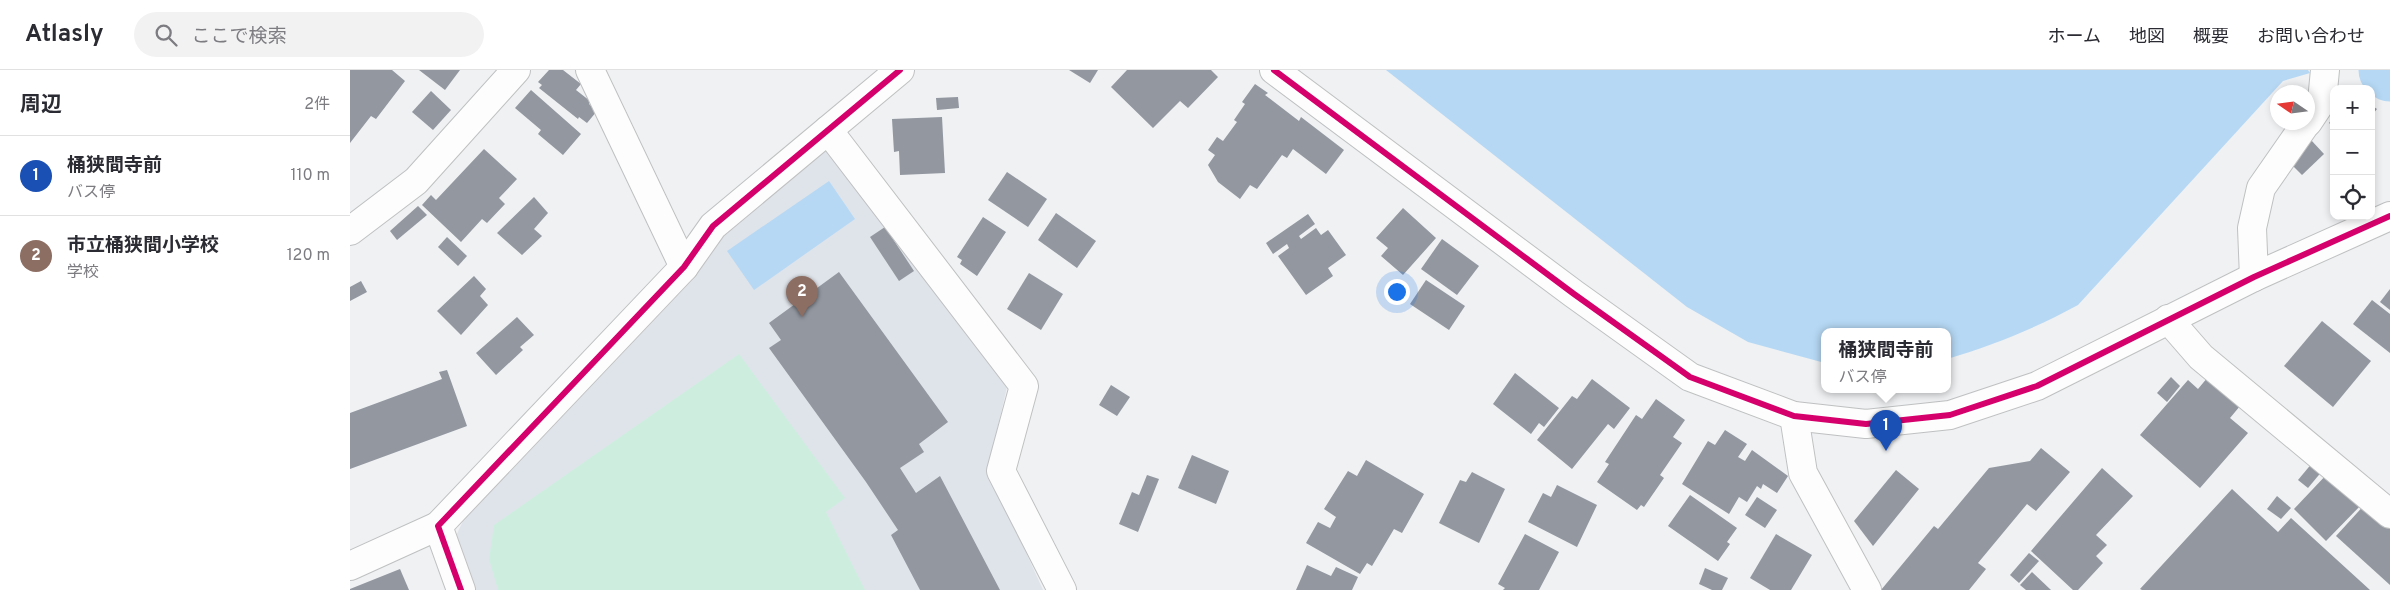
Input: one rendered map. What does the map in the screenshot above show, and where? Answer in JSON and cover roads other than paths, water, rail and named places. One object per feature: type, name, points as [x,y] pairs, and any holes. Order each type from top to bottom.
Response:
[{"type":"street","points":[[350,231],[416,181],[516,70]]},
{"type":"street","points":[[590,70],[684,268]]},
{"type":"street","points":[[350,566],[438,526],[684,268],[713,226],[900,70]]},
{"type":"street","points":[[1274,70],[1574,294],[1690,377],[1794,416],[1866,424],[1950,415],[2037,386],[2254,277],[2390,216]]},
{"type":"street","points":[[2315,111],[2322,101],[2325,70]]},
{"type":"street","points":[[828,130],[1024,386],[1001,471],[1062,590]]},
{"type":"street","points":[[2254,277],[2252,228],[2261,188],[2301,130]]},
{"type":"street","points":[[2168,319],[2202,357],[2390,514]]},
{"type":"street","points":[[1794,416],[1803,473],[1867,590]]},
{"type":"street","points":[[438,526],[461,590]]},
{"type":"water","points":[[1386,70],[2308,70],[2310,73],[2283,81],[2279,85],[2270,85],[2270,95],[2078,305],[2046,321],[1981,348],[1951,358],[1951,328],[1821,328],[1821,362],[1748,342],[1687,307]]},
{"type":"water","points":[[829,181],[855,219],[754,290],[727,251]]},
{"type":"place","name":"市立桶狭間小学校","points":[[802,317]]},
{"type":"place","name":"桶狭間寺前","points":[[1886,451]]}]
